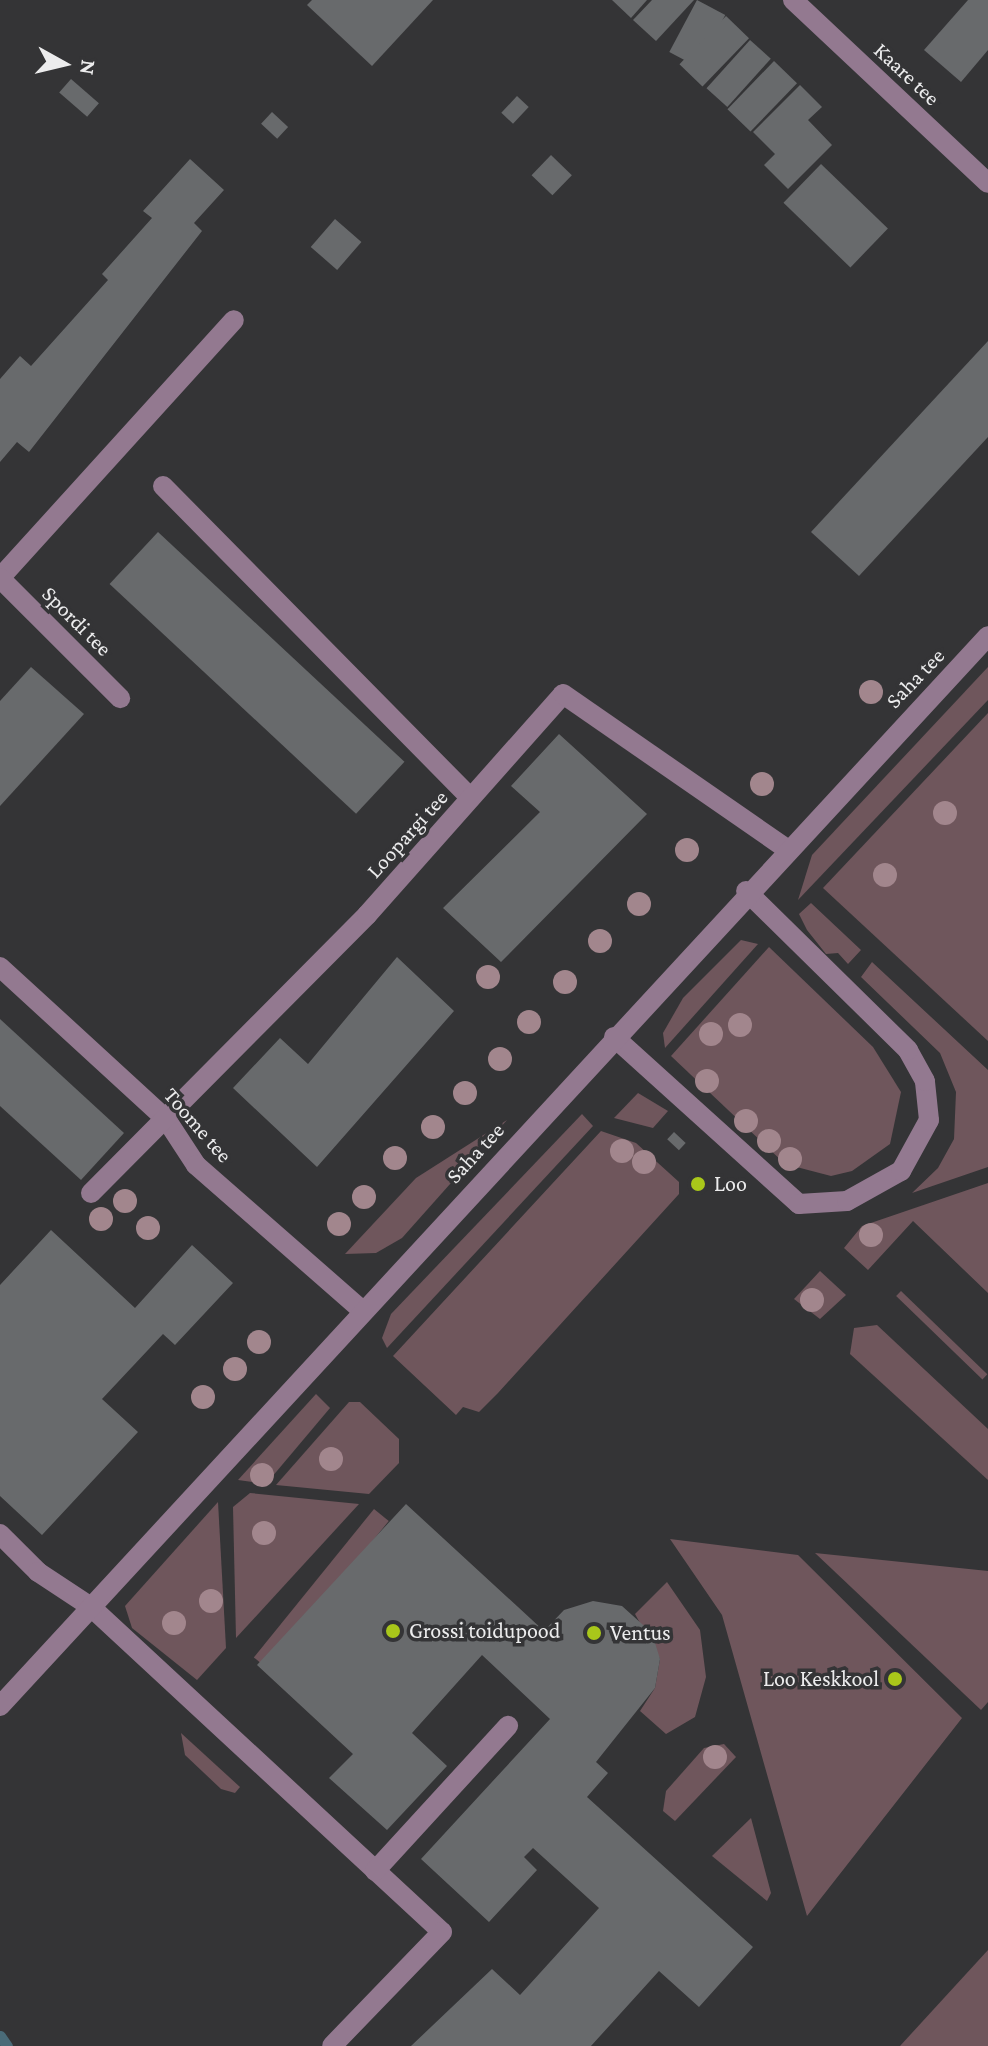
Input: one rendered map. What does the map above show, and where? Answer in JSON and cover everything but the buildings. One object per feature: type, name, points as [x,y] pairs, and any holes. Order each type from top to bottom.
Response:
[{"type":"street","name":"Kaare tee","points":[[793,0],[988,183]]},
{"type":"street","points":[[0,578],[234,320]]},
{"type":"street","points":[[163,486],[471,798]]},
{"type":"street","name":"Spordi tee","points":[[0,578],[120,698]]},
{"type":"street","name":"Saha tee","points":[[0,1706],[785,848],[988,636]]},
{"type":"street","name":"Loopargi tee","points":[[91,1193],[166,1119],[471,798],[563,694],[785,848]]},
{"type":"street","points":[[614,1037],[799,1204],[847,1201],[901,1171],[929,1120],[925,1081],[908,1050],[746,891]]},
{"type":"street","name":"Toome tee","points":[[0,967],[166,1119],[196,1165],[363,1311]]},
{"type":"street","points":[[0,1534],[38,1572],[91,1607],[442,1932],[332,2046]]},
{"type":"street","points":[[375,1871],[508,1726]]},
{"type":"shaded area","points":[[988,667],[988,700],[798,900],[812,855]]},
{"type":"shaded area","points":[[988,713],[988,1041],[823,888]]},
{"type":"shaded area","points":[[811,903],[861,950],[848,964],[838,953],[826,954],[807,930],[799,914]]},
{"type":"shaded area","points":[[741,940],[758,944],[665,1048],[663,1033],[683,998]]},
{"type":"shaded area","points":[[769,947],[873,1047],[901,1092],[890,1144],[852,1171],[831,1176],[785,1164],[671,1056]]},
{"type":"shaded area","points":[[872,962],[988,1070],[988,1167],[912,1193],[938,1168],[954,1139],[956,1092],[940,1053],[861,977]]},
{"type":"shaded area","points":[[638,1093],[668,1111],[653,1128],[614,1118]]},
{"type":"shaded area","points":[[582,1114],[593,1126],[387,1348],[382,1338],[391,1314]]},
{"type":"shaded area","points":[[507,1120],[402,1238],[376,1253],[345,1254],[416,1178]]},
{"type":"shaded area","points":[[601,1131],[636,1143],[679,1182],[679,1194],[479,1412],[463,1407],[456,1415],[393,1356]]},
{"type":"shaded area","points":[[988,1183],[988,1293],[913,1221],[868,1270],[844,1248],[862,1226]]},
{"type":"shaded area","points":[[820,1271],[846,1295],[820,1319],[794,1299]]},
{"type":"shaded area","points":[[901,1291],[987,1374],[982,1379],[896,1296]]},
{"type":"shaded area","points":[[877,1325],[988,1429],[988,1480],[850,1354],[854,1328]]},
{"type":"shaded area","points":[[316,1394],[330,1408],[266,1484],[238,1480]]},
{"type":"shaded area","points":[[349,1402],[360,1402],[399,1439],[399,1463],[369,1494],[276,1485]]},
{"type":"shaded area","points":[[250,1493],[359,1504],[236,1638],[233,1507]]},
{"type":"shaded area","points":[[218,1502],[226,1648],[197,1680],[132,1628],[125,1606]]},
{"type":"shaded area","points":[[374,1509],[389,1521],[269,1669],[254,1657]]},
{"type":"shaded area","points":[[670,1539],[798,1555],[962,1718],[807,1916],[722,1615]]},
{"type":"shaded area","points":[[815,1553],[988,1571],[988,1702],[981,1710]]},
{"type":"shaded area","points":[[667,1582],[700,1630],[706,1677],[695,1717],[666,1734],[640,1711],[655,1688],[660,1659],[635,1614]]},
{"type":"shaded area","points":[[181,1733],[240,1787],[235,1793],[221,1789],[185,1755]]},
{"type":"shaded area","points":[[724,1744],[736,1757],[675,1821],[663,1811],[666,1791],[704,1748]]},
{"type":"shaded area","points":[[751,1818],[771,1893],[767,1901],[712,1856]]},
{"type":"shaded area","points":[[988,1950],[988,2046],[900,2046]]},
{"type":"waterway","points":[[0,2036],[7,2046]]},
{"type":"place","name":"Loo","points":[[698,1184]]},
{"type":"place","name":"Grossi toidupood","points":[[393,1631]]},
{"type":"place","name":"Ventus","points":[[594,1633]]},
{"type":"place","name":"Loo Keskkool","points":[[895,1679]]}]
